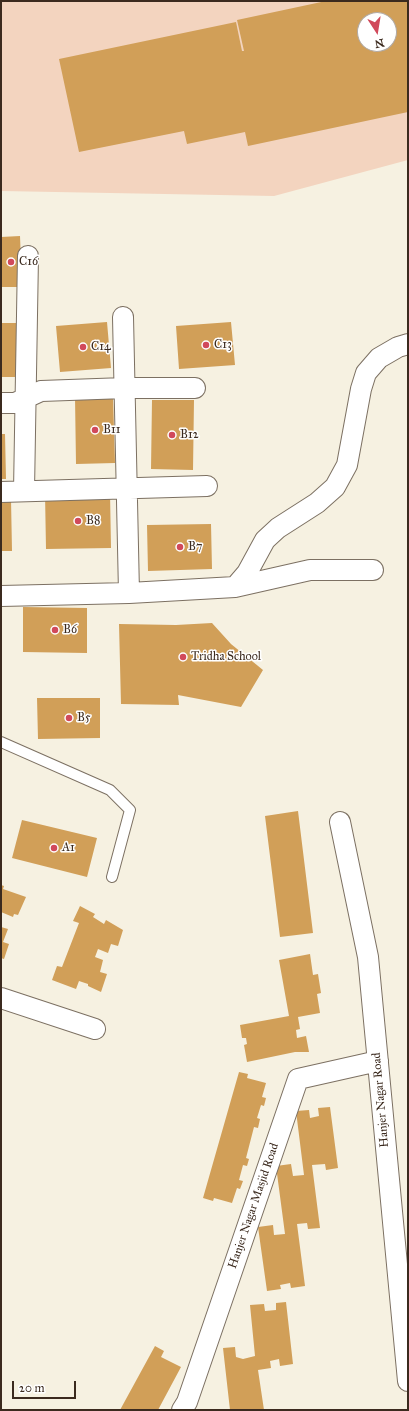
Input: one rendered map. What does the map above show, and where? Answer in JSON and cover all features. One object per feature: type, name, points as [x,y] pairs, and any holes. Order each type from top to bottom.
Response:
[{"type":"street","points":[[24,491],[24,398],[28,256]]},
{"type":"street","points":[[124,318],[129,592]]},
{"type":"street","points":[[235,587],[247,573],[265,540],[278,528],[317,503],[335,487],[347,465],[361,389],[366,373],[380,358],[398,347],[408,344]]},
{"type":"street","points":[[1,403],[15,402],[41,391],[125,388],[195,388]]},
{"type":"street","points":[[1,492],[207,486]]},
{"type":"street","points":[[1,596],[235,587],[310,570],[373,570]]},
{"type":"street","name":"Hanjer Nagar Road","points":[[340,822],[368,957],[406,1334],[408,1381]]},
{"type":"street","points":[[1,998],[95,1029]]},
{"type":"street","name":"Hanjer Nagar Masjid Road","points":[[182,1410],[187,1402],[298,1078],[378,1061]]},
{"type":"lane","points":[[1,742],[110,790],[130,810],[112,877]]},
{"type":"shaded area","points":[[1,1],[408,1],[408,160],[274,196],[1,191]]},
{"type":"building","points":[[326,1],[408,1],[408,112],[248,146],[245,132],[187,144],[184,131],[79,152],[59,59],[236,22],[242,51],[244,51],[237,20]]},
{"type":"building","name":"C16","points":[[20,236],[22,287],[1,287],[1,237]]},
{"type":"building","name":"C14","points":[[107,322],[111,368],[60,372],[56,326]]},
{"type":"building","name":"C13","points":[[231,322],[235,365],[179,369],[176,326]]},
{"type":"building","points":[[1,323],[16,323],[17,377],[1,377]]},
{"type":"building","name":"B11","points":[[113,396],[115,463],[76,464],[75,397]]},
{"type":"building","name":"B12","points":[[152,400],[194,400],[193,470],[151,469]]},
{"type":"building","points":[[1,434],[5,434],[6,479],[1,479]]},
{"type":"building","name":"B8","points":[[110,492],[111,548],[46,549],[45,493]]},
{"type":"building","points":[[1,499],[11,499],[12,551],[1,551]]},
{"type":"building","name":"B7","points":[[211,524],[212,569],[148,571],[147,525]]},
{"type":"building","name":"B6","points":[[23,607],[87,608],[87,653],[23,652]]},
{"type":"building","name":"Tridha School","points":[[212,623],[231,644],[263,670],[241,707],[178,695],[179,705],[121,704],[119,624],[176,625]]},
{"type":"building","name":"B5","points":[[37,698],[100,698],[100,738],[38,739]]},
{"type":"building","points":[[298,811],[313,933],[280,937],[265,816]]},
{"type":"building","name":"A1","points":[[22,820],[97,838],[87,877],[12,858]]},
{"type":"building","points":[[1,885],[4,886],[3,889],[26,897],[18,915],[14,914],[13,917],[1,912]]},
{"type":"building","points":[[80,906],[95,914],[93,917],[104,924],[106,920],[123,930],[118,946],[111,944],[108,953],[98,949],[95,957],[103,960],[100,972],[107,974],[101,992],[88,986],[88,984],[79,981],[76,989],[52,980],[57,966],[62,967],[79,923],[73,921]]},
{"type":"building","points":[[1,927],[8,929],[3,942],[9,944],[4,959],[1,958]]},
{"type":"building","points":[[310,954],[313,975],[318,974],[321,993],[317,994],[320,1013],[298,1017],[300,1029],[296,1030],[297,1038],[306,1036],[309,1052],[295,1052],[247,1062],[244,1045],[247,1044],[246,1038],[242,1038],[240,1025],[289,1016],[279,960]]},
{"type":"building","points":[[239,1072],[248,1074],[247,1078],[266,1083],[262,1097],[266,1098],[264,1106],[261,1105],[257,1118],[260,1119],[258,1128],[254,1127],[246,1158],[249,1159],[247,1166],[243,1165],[239,1180],[243,1181],[240,1189],[237,1188],[232,1203],[214,1198],[213,1201],[203,1198]]},
{"type":"building","points":[[330,1107],[338,1168],[326,1170],[325,1164],[312,1165],[320,1228],[308,1229],[307,1223],[297,1224],[305,1286],[291,1288],[290,1283],[280,1285],[281,1289],[267,1291],[258,1227],[273,1225],[274,1235],[285,1234],[276,1166],[291,1164],[293,1176],[304,1175],[296,1111],[309,1110],[310,1118],[319,1116],[318,1108]]},
{"type":"building","points":[[286,1302],[293,1364],[280,1366],[279,1359],[270,1361],[271,1368],[258,1370],[264,1410],[230,1410],[223,1348],[235,1347],[236,1357],[243,1359],[255,1356],[250,1305],[264,1304],[265,1311],[276,1310],[276,1303]]},
{"type":"building","points":[[155,1346],[164,1351],[161,1357],[181,1367],[158,1410],[120,1410]]},
{"type":"place","name":"C16","points":[[11,262]]},
{"type":"place","name":"C13","points":[[206,345]]},
{"type":"place","name":"C14","points":[[83,347]]},
{"type":"place","name":"B11","points":[[95,430]]},
{"type":"place","name":"B12","points":[[172,435]]},
{"type":"place","name":"B8","points":[[78,521]]},
{"type":"place","name":"B7","points":[[180,547]]},
{"type":"place","name":"B6","points":[[55,630]]},
{"type":"place","name":"Tridha School","points":[[183,657]]},
{"type":"place","name":"B5","points":[[69,718]]},
{"type":"place","name":"A1","points":[[54,848]]}]
